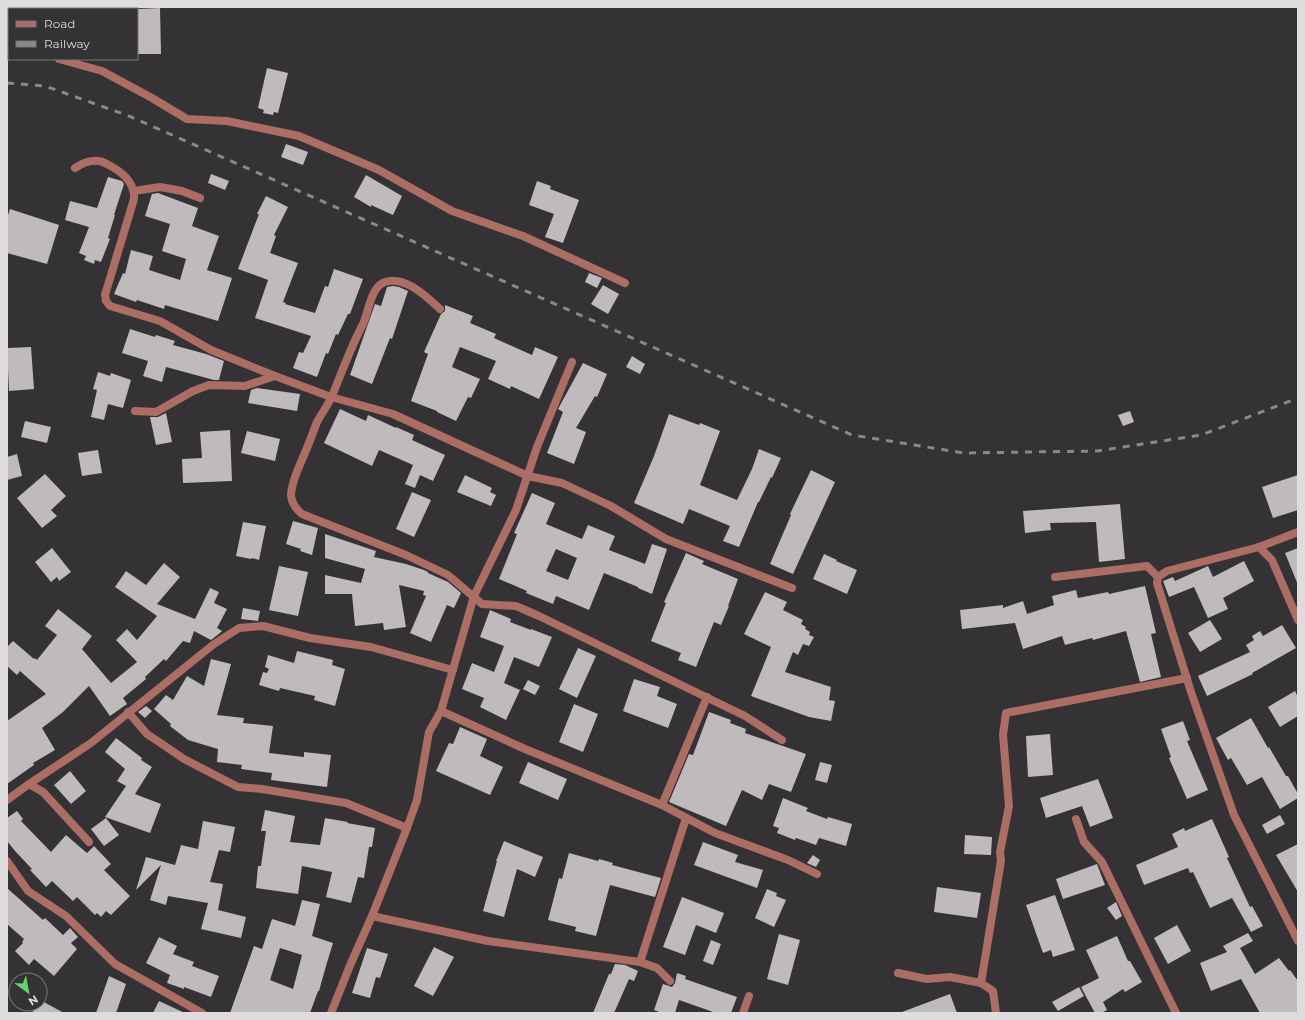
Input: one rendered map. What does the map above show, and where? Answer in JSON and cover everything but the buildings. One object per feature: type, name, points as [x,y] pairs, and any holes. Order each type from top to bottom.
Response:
[{"type":"street","points":[[62,60],[102,72],[152,98],[187,119],[228,121],[299,136],[379,170],[452,211],[523,236],[625,283]]},
{"type":"street","points":[[75,168],[86,161],[100,160],[118,169],[128,180],[134,191],[134,199],[105,295],[106,301],[110,306],[160,321],[212,350],[275,376],[331,397],[393,414],[528,476],[562,483],[610,506],[666,539],[792,588]]},
{"type":"street","points":[[134,191],[160,187],[182,191],[200,198]]},
{"type":"street","points":[[440,309],[420,291],[407,284],[396,281],[384,282],[374,292],[369,304],[367,317],[353,343],[331,397],[318,421],[296,474],[291,494],[294,508],[302,514],[406,555],[448,575],[482,604],[516,606],[522,608],[745,716],[782,740]]},
{"type":"street","points":[[331,1013],[372,916],[417,800],[429,732],[441,710],[474,596],[516,510],[537,447],[572,362]]},
{"type":"street","points":[[135,411],[156,412],[193,391],[209,386],[245,386],[275,376]]},
{"type":"street","points":[[1298,532],[1259,547],[1167,571],[1158,577],[1157,583],[1187,678],[1234,815],[1298,941]]},
{"type":"street","points":[[1259,547],[1272,560],[1298,620]]},
{"type":"street","points":[[1055,577],[1147,566],[1158,577]]},
{"type":"street","points":[[7,800],[91,743],[214,644],[239,628],[263,626],[310,638],[371,647],[453,670]]},
{"type":"street","points":[[981,983],[1001,861],[1000,852],[1009,806],[1003,735],[1006,713],[1187,678]]},
{"type":"street","points":[[662,805],[707,697]]},
{"type":"street","points":[[441,710],[525,749],[662,805],[715,832],[788,860],[817,874]]},
{"type":"street","points":[[128,712],[148,734],[184,759],[238,786],[346,803],[407,828]]},
{"type":"street","points":[[29,784],[43,792],[89,842]]},
{"type":"street","points":[[640,962],[686,818]]},
{"type":"street","points":[[1076,819],[1084,842],[1102,862],[1176,1013]]},
{"type":"street","points":[[7,861],[28,891],[66,916],[115,964],[202,1013]]},
{"type":"street","points":[[372,916],[488,941],[640,962],[657,968],[670,981]]},
{"type":"street","points":[[898,973],[927,979],[950,977],[981,983],[993,991],[996,1013]]},
{"type":"street","points":[[743,1013],[749,996]]},
{"type":"railway","points":[[7,83],[45,86],[129,116],[852,435],[964,453],[1097,451],[1201,435],[1298,398]]}]
